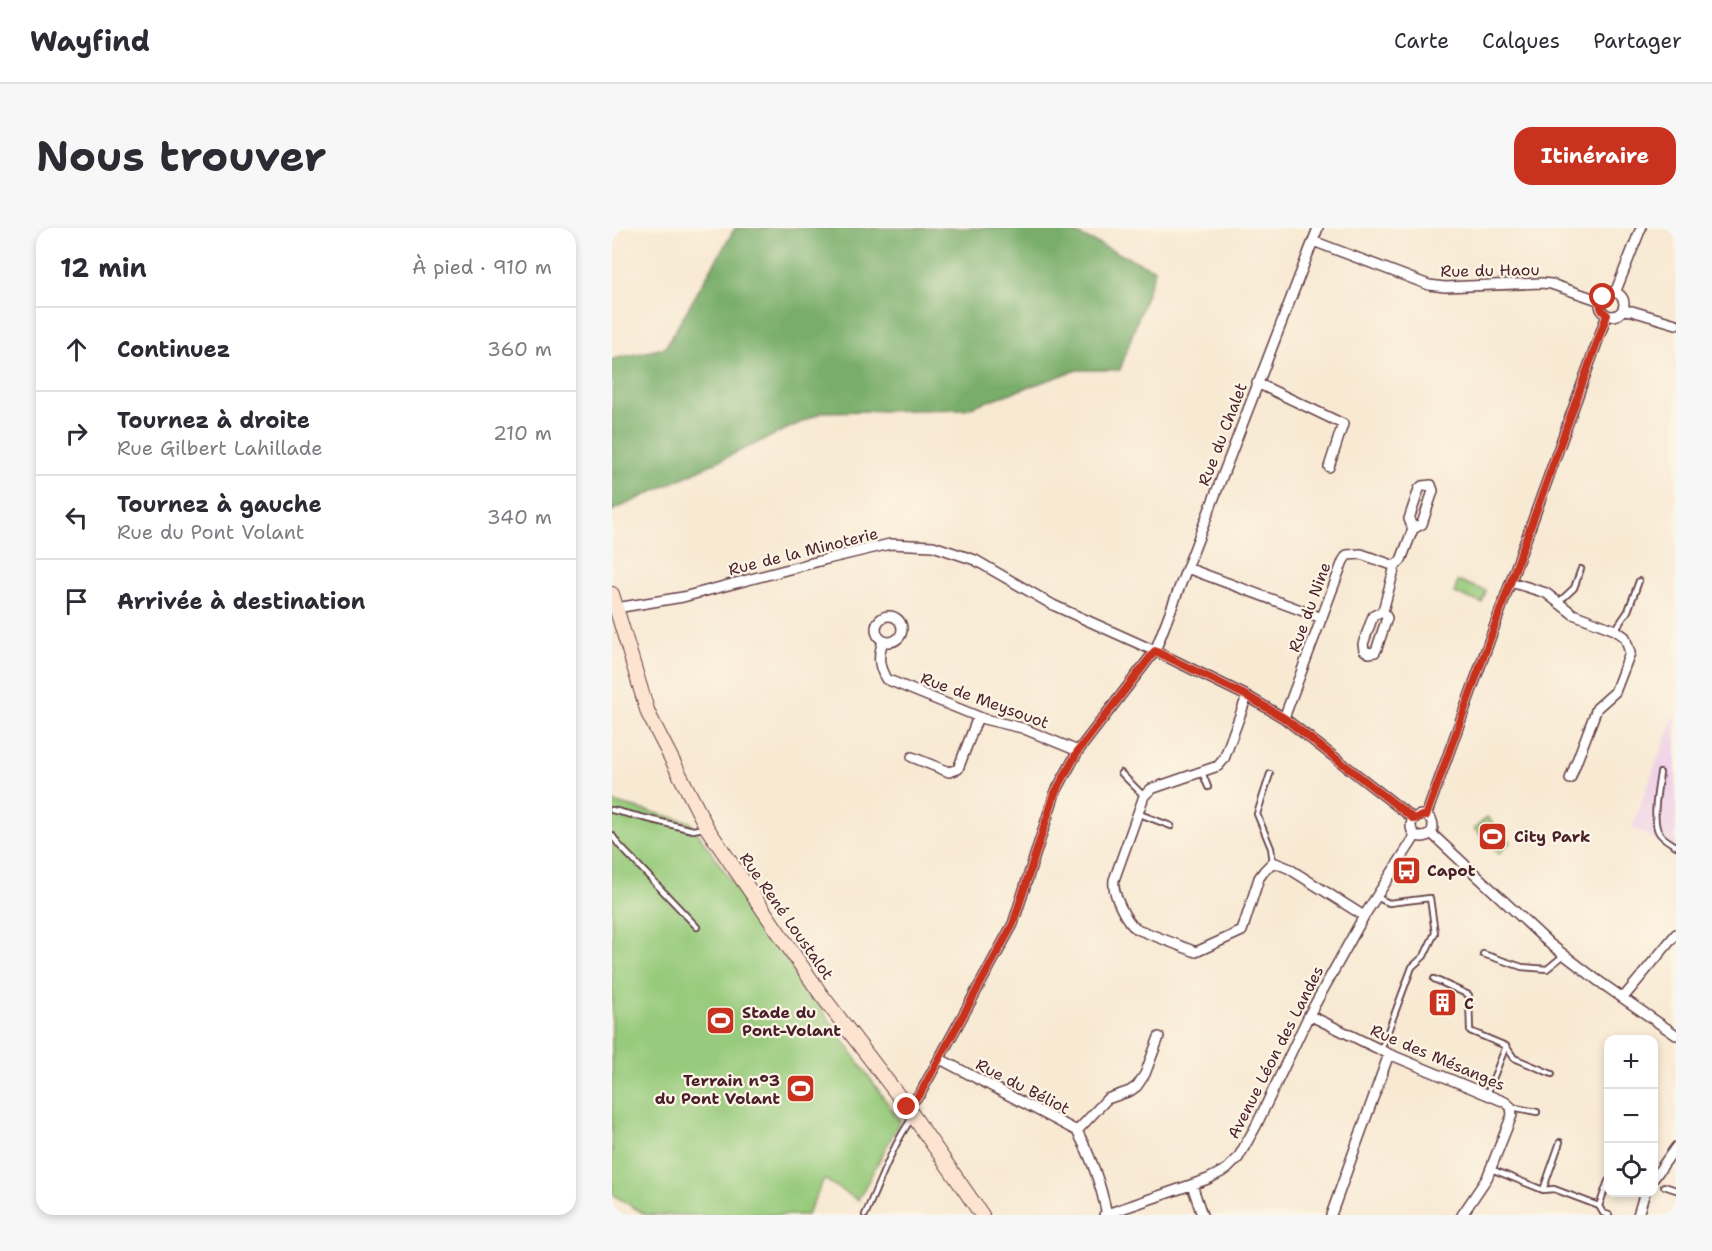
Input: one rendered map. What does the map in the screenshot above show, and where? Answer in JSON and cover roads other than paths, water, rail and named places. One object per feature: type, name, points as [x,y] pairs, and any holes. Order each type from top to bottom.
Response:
[{"type":"street","name":"Rue du Chalet","points":[[910,1112],[1013,924],[1055,793],[1078,751],[1155,651],[1318,228]]},
{"type":"street","points":[[1615,293],[1641,228]]},
{"type":"street","name":"Rue du Haou","points":[[1312,241],[1429,285],[1542,283],[1600,301]]},
{"type":"street","points":[[1615,293],[1623,299],[1623,309],[1616,316],[1607,315],[1601,309],[1600,301],[1606,294],[1615,293]]},
{"type":"street","points":[[1623,309],[1676,324]]},
{"type":"street","points":[[1426,816],[1607,315]]},
{"type":"street","points":[[1257,383],[1343,424],[1329,467]]},
{"type":"street","points":[[1383,611],[1395,566],[1401,560],[1413,529]]},
{"type":"street","name":"Rue de la Minoterie","points":[[616,608],[683,597],[890,544],[933,546],[975,560],[1053,605],[1247,696],[1284,718],[1414,819]]},
{"type":"street","name":"Rue du Nine","points":[[1284,718],[1342,561],[1347,555],[1361,554],[1395,566]]},
{"type":"street","points":[[1187,568],[1322,618]]},
{"type":"street","points":[[1511,582],[1546,593],[1573,614],[1615,630],[1625,637],[1630,652],[1615,692],[1597,708],[1570,779]]},
{"type":"street","name":"Rue René Loustalot","points":[[612,594],[648,713],[707,828],[820,993],[910,1112],[979,1214]]},
{"type":"street","name":"Rue de Meysouot","points":[[883,641],[880,650],[880,668],[886,680],[978,717],[1022,728],[1078,751]]},
{"type":"street","points":[[1247,696],[1224,759],[1218,766],[1151,789],[1144,796],[1113,888],[1130,925],[1196,952],[1242,931],[1259,878],[1273,862],[1288,868],[1364,916]]},
{"type":"street","points":[[912,757],[949,772],[958,769],[978,717]]},
{"type":"street","points":[[1426,816],[1433,823],[1431,833],[1426,837],[1416,835],[1412,827],[1414,819],[1426,816]]},
{"type":"street","points":[[1431,833],[1550,944],[1676,1035]]},
{"type":"street","name":"Avenue Léon des Landes","points":[[1106,1215],[1208,1179],[1227,1169],[1238,1158],[1256,1126],[1309,1015],[1364,916],[1416,835]]},
{"type":"street","points":[[1623,998],[1676,934]]},
{"type":"street","name":"Rue des Mésanges","points":[[1309,1015],[1385,1052],[1505,1102],[1511,1107],[1512,1115],[1487,1179],[1462,1215]]},
{"type":"street","points":[[1077,1131],[1107,1099],[1130,1091],[1137,1086],[1145,1074],[1160,1037]]},
{"type":"street","points":[[1331,1215],[1385,1052]]},
{"type":"street","name":"Rue du Béliot","points":[[940,1059],[1077,1131],[1096,1171],[1106,1215]]},
{"type":"street","points":[[1658,1173],[1673,1159],[1676,1148]]},
{"type":"street","points":[[1192,1185],[1202,1215]]},
{"type":"street","points":[[1638,1215],[1643,1197]]},
{"type":"lane","points":[[1558,603],[1574,588],[1581,569]]},
{"type":"lane","points":[[1615,630],[1628,610],[1639,581]]},
{"type":"lane","points":[[1202,772],[1208,787]]},
{"type":"lane","points":[[1121,773],[1144,796]]},
{"type":"lane","points":[[1660,773],[1656,817],[1658,831],[1676,846]]},
{"type":"lane","points":[[1270,774],[1257,814],[1271,848],[1273,862]]},
{"type":"lane","points":[[612,810],[693,830],[707,828]]},
{"type":"lane","points":[[1137,813],[1171,826]]},
{"type":"lane","points":[[612,835],[697,927]]},
{"type":"lane","points":[[1376,897],[1389,903],[1430,898],[1435,933],[1424,956],[1412,967],[1385,1052]]},
{"type":"lane","points":[[1482,954],[1522,967],[1547,969],[1564,955]]},
{"type":"lane","points":[[1434,979],[1468,995],[1470,1030],[1506,1046],[1514,1058],[1552,1074]]},
{"type":"lane","points":[[1487,1095],[1506,1046]]},
{"type":"lane","points":[[1511,1107],[1537,1112]]},
{"type":"lane","points":[[865,1215],[910,1112]]},
{"type":"lane","points":[[1542,1190],[1560,1142]]},
{"type":"lane","points":[[1491,1169],[1542,1190],[1554,1189],[1599,1206],[1603,1213],[1609,1215]]},
{"type":"lane","points":[[1664,1186],[1676,1190]]},
{"type":"lane","points":[[1599,1206],[1604,1192]]},
{"type":"place","name":"City Park","points":[[1493,836]]},
{"type":"place","name":"Capot","points":[[1406,870]]},
{"type":"place","name":"C","points":[[1443,1003]]},
{"type":"place","name":"Stade du Pont-Volant","points":[[721,1021]]},
{"type":"place","name":"Terrain n°3 du Pont Volant","points":[[801,1089]]}]
